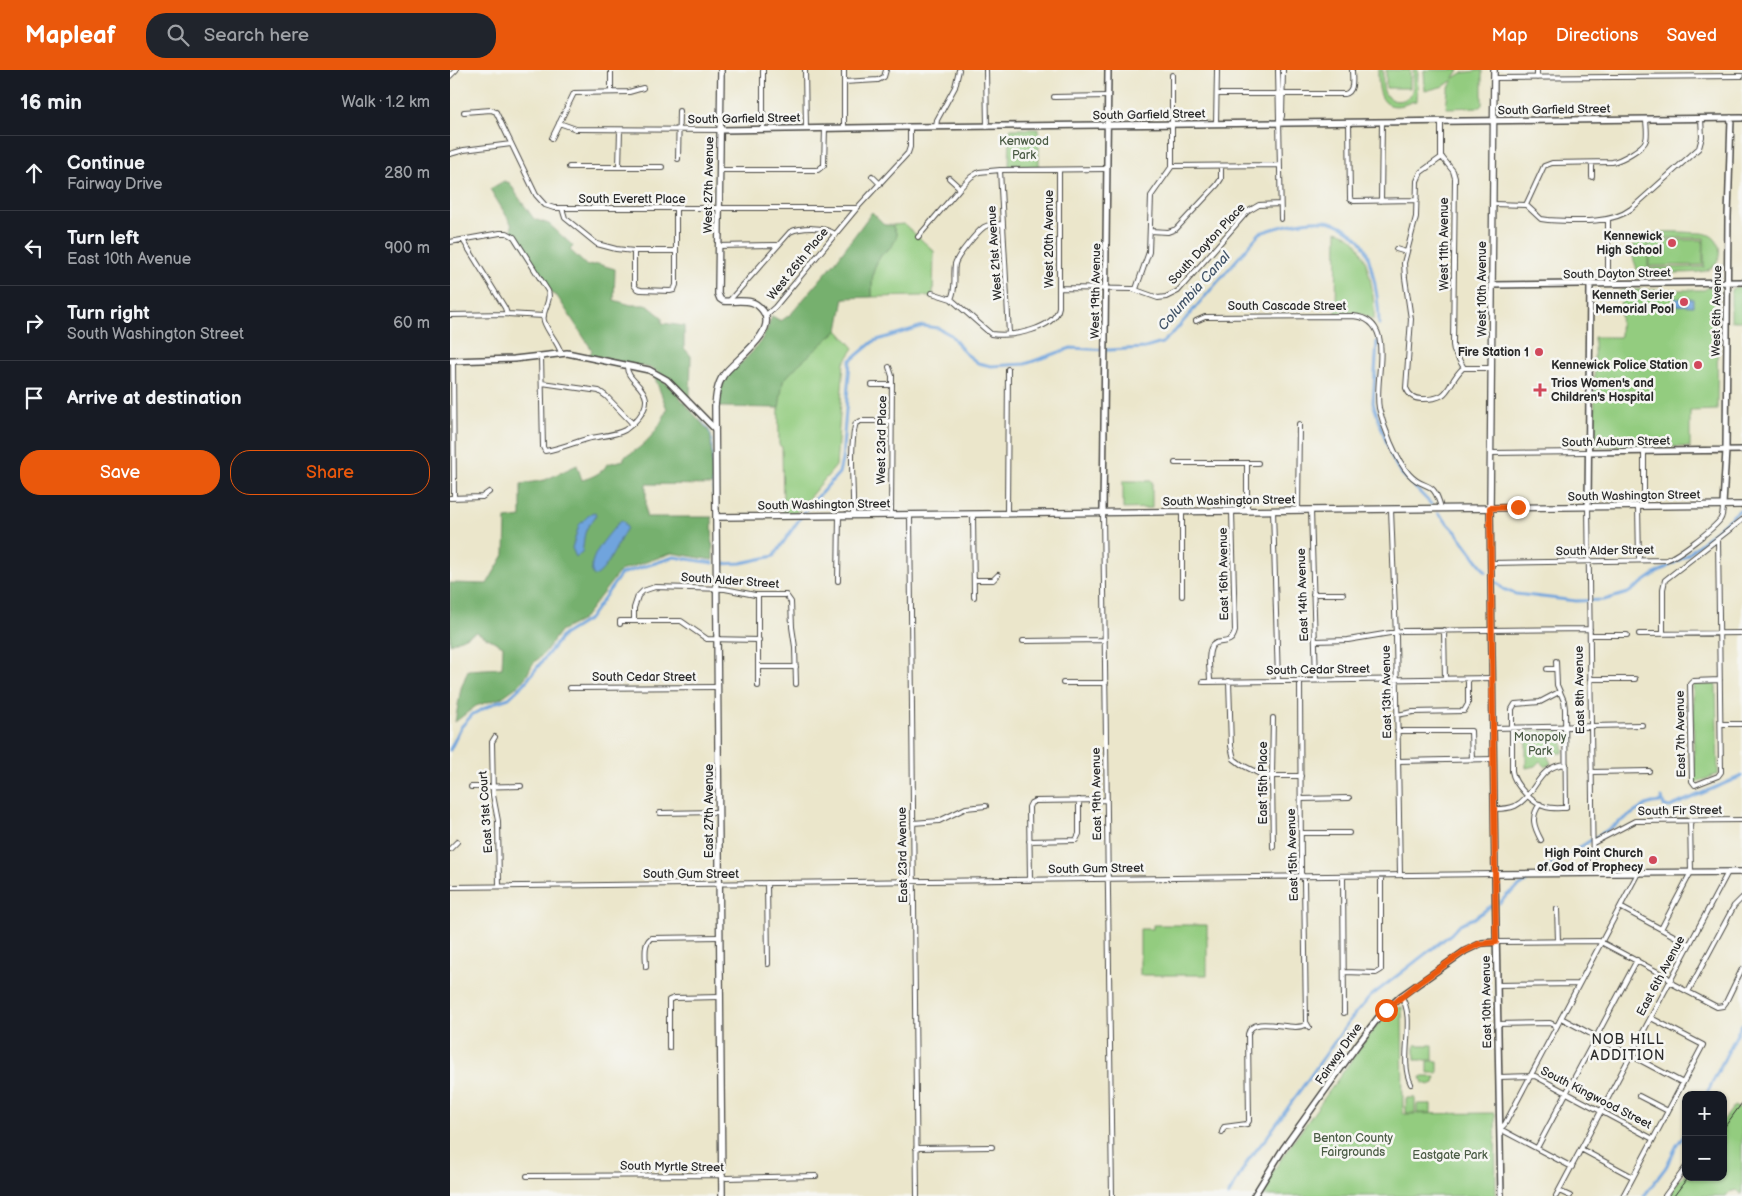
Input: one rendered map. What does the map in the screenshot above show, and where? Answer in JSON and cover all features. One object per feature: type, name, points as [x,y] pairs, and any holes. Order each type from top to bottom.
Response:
[{"type":"main road","name":"West 27th Avenue","points":[[721,70],[718,292],[720,299],[729,301]]},
{"type":"main road","name":"West 10th Avenue","points":[[1490,508],[1494,70]]},
{"type":"main road","points":[[729,301],[753,303],[762,309],[766,315]]},
{"type":"main road","name":"West 26th Place","points":[[715,428],[715,401],[720,382],[728,370],[757,341],[765,326],[766,315]]},
{"type":"main road","points":[[715,428],[716,517]]},
{"type":"main road","name":"South Washington Street","points":[[716,517],[1742,505]]},
{"type":"main road","name":"East 10th Avenue","points":[[1490,508],[1496,874]]},
{"type":"main road","name":"East 27th Avenue","points":[[716,517],[722,1196]]},
{"type":"main road","name":"South Gum Street","points":[[1496,874],[1742,872]]},
{"type":"street","points":[[611,70],[611,92]]},
{"type":"street","points":[[763,70],[763,128]]},
{"type":"street","points":[[805,70],[806,128]]},
{"type":"street","points":[[844,70],[844,128]]},
{"type":"street","points":[[844,82],[882,79],[886,70]]},
{"type":"street","points":[[936,127],[937,120],[954,87],[959,70]]},
{"type":"street","points":[[986,70],[987,127]]},
{"type":"street","name":"West 19th Avenue","points":[[1103,512],[1108,70]]},
{"type":"street","points":[[1216,124],[1217,70]]},
{"type":"street","points":[[1278,70],[1280,94]]},
{"type":"street","points":[[1281,219],[1280,123],[1278,116],[1283,70]]},
{"type":"street","points":[[1217,94],[1345,94],[1350,92],[1352,87],[1352,70]]},
{"type":"street","points":[[1537,70],[1537,78]]},
{"type":"street","points":[[450,76],[453,71]]},
{"type":"street","points":[[1136,289],[1148,258],[1151,196],[1172,166],[1172,75]]},
{"type":"street","points":[[1494,78],[1742,76]]},
{"type":"street","points":[[552,138],[574,93],[629,92],[643,88]]},
{"type":"street","points":[[1054,97],[1108,96]]},
{"type":"street","name":"South Everett Place","points":[[464,112],[494,110],[538,198],[550,206],[562,208],[676,209],[857,208]]},
{"type":"street","points":[[678,159],[679,111]]},
{"type":"street","points":[[1493,204],[1526,205],[1544,220],[1608,220],[1619,216],[1631,209],[1696,151],[1701,141],[1702,118]]},
{"type":"street","name":"West 6th Avenue","points":[[1723,505],[1726,450],[1727,282],[1731,118]]},
{"type":"street","name":"South Garfield Street","points":[[559,123],[576,130],[678,131],[763,128],[1108,126],[1742,118]]},
{"type":"street","points":[[1526,205],[1544,166],[1552,163],[1615,162],[1641,147],[1646,140],[1646,119]]},
{"type":"street","name":"West 11th Avenue","points":[[1442,121],[1442,158],[1452,169],[1454,176],[1453,345],[1454,351],[1464,368]]},
{"type":"street","points":[[1349,122],[1350,199],[1354,201],[1416,200]]},
{"type":"street","points":[[1380,200],[1382,122]]},
{"type":"street","name":"West 26th Place","points":[[766,315],[775,307],[857,208],[908,152],[910,147],[910,127]]},
{"type":"street","points":[[720,170],[818,170],[822,167],[824,161],[825,128]]},
{"type":"street","points":[[619,167],[620,130]]},
{"type":"street","points":[[450,154],[464,150],[511,144]]},
{"type":"street","points":[[1442,158],[1420,174],[1416,184],[1416,218],[1406,252],[1404,273],[1412,319],[1405,382],[1406,388],[1414,398],[1440,397],[1445,394],[1464,368],[1492,368]]},
{"type":"street","points":[[1592,163],[1592,177]]},
{"type":"street","points":[[1172,166],[1280,166]]},
{"type":"street","points":[[1150,231],[1171,231],[1179,227],[1217,185],[1221,179],[1221,166]]},
{"type":"street","points":[[569,167],[662,167]]},
{"type":"street","points":[[918,237],[960,188],[979,172],[1000,170],[1107,169]]},
{"type":"street","name":"West 21st Avenue","points":[[1000,170],[1009,334]]},
{"type":"street","name":"West 20th Avenue","points":[[1009,334],[1020,333],[1047,324],[1054,318],[1059,307],[1059,170]]},
{"type":"street","points":[[872,176],[880,184]]},
{"type":"street","points":[[949,178],[960,188]]},
{"type":"street","name":"South Dayton Place","points":[[1059,288],[1136,289],[1158,298],[1174,294],[1247,212],[1259,205],[1280,204]]},
{"type":"street","points":[[562,208],[565,218],[597,244],[634,251],[676,251]]},
{"type":"street","points":[[634,251],[634,285],[636,289],[674,290],[676,285],[676,209]]},
{"type":"street","points":[[1608,220],[1608,284]]},
{"type":"street","points":[[951,299],[955,290],[955,265],[958,257],[983,228],[1003,224]]},
{"type":"street","points":[[729,301],[776,245],[792,231],[822,229],[835,234]]},
{"type":"street","points":[[450,242],[504,233],[510,234],[518,241],[548,291],[549,300],[544,322],[561,353]]},
{"type":"street","points":[[463,240],[507,314]]},
{"type":"street","points":[[718,246],[776,245]]},
{"type":"street","points":[[1396,249],[1406,252]]},
{"type":"street","name":"South Dayton Street","points":[[1492,285],[1742,282]]},
{"type":"street","points":[[1588,506],[1590,284]]},
{"type":"street","points":[[932,293],[951,299],[988,332],[1009,334]]},
{"type":"street","points":[[450,315],[507,314],[544,316]]},
{"type":"street","name":"South Cascade Street","points":[[1196,321],[1205,317],[1353,316],[1364,318],[1375,326],[1381,342],[1378,392],[1384,424],[1397,456],[1406,471],[1416,481],[1434,490],[1438,495],[1441,508]]},
{"type":"street","points":[[488,492],[482,497],[452,498],[452,361],[514,359],[561,353],[580,355],[649,370],[664,377],[715,428]]},
{"type":"street","points":[[541,356],[543,447],[547,451],[620,432],[632,423],[644,409],[646,398],[628,373],[627,366]]},
{"type":"street","name":"West 23rd Place","points":[[888,367],[892,373],[891,515]]},
{"type":"street","points":[[1007,514],[1008,369]]},
{"type":"street","points":[[542,383],[599,391],[632,423]]},
{"type":"street","points":[[872,385],[892,385]]},
{"type":"street","points":[[853,515],[852,458],[856,423],[861,421],[892,421]]},
{"type":"street","points":[[1298,510],[1299,424]]},
{"type":"street","name":"South Auburn Street","points":[[1491,453],[1742,450]]},
{"type":"street","points":[[1639,560],[1644,452]]},
{"type":"street","points":[[1175,463],[1258,463]]},
{"type":"street","points":[[1247,463],[1247,510]]},
{"type":"street","name":"South Alder Street","points":[[1491,563],[1666,560],[1679,553],[1720,520],[1723,505]]},
{"type":"street","name":"East 8th Avenue","points":[[1588,506],[1593,873]]},
{"type":"street","name":"East 13th Avenue","points":[[1391,509],[1397,679],[1400,875]]},
{"type":"street","points":[[1273,510],[1278,681]]},
{"type":"street","name":"East 14th Avenue","points":[[1311,510],[1316,680]]},
{"type":"street","points":[[1182,511],[1182,596]]},
{"type":"street","name":"East 16th Avenue","points":[[1210,681],[1209,653],[1212,645],[1217,642],[1229,641],[1234,636],[1235,631],[1232,511]]},
{"type":"street","name":"East 19th Avenue","points":[[1103,512],[1112,1196]]},
{"type":"street","name":"East 23rd Avenue","points":[[910,514],[916,1196]]},
{"type":"street","points":[[973,514],[974,597]]},
{"type":"street","points":[[838,581],[839,515]]},
{"type":"street","points":[[1663,634],[1664,583],[1666,580],[1742,520]]},
{"type":"street","points":[[1718,539],[1721,724],[1742,724]]},
{"type":"street","points":[[974,580],[993,580],[998,575]]},
{"type":"street","name":"South Alder Street","points":[[634,620],[636,602],[642,591],[648,588],[717,589],[758,595],[787,596]]},
{"type":"street","points":[[786,588],[787,596],[791,602],[796,684]]},
{"type":"street","points":[[1313,594],[1343,594]]},
{"type":"street","points":[[758,595],[758,686]]},
{"type":"street","points":[[620,624],[620,621],[634,620],[681,621],[702,637],[717,640],[758,640]]},
{"type":"street","points":[[1315,641],[1348,640],[1395,631],[1590,629]]},
{"type":"street","points":[[1444,630],[1445,679]]},
{"type":"street","points":[[1639,634],[1742,633]]},
{"type":"street","points":[[1590,635],[1627,635]]},
{"type":"street","points":[[1023,641],[1105,640]]},
{"type":"street","points":[[1556,661],[1557,685],[1564,703],[1566,808],[1547,808],[1519,788],[1513,776],[1512,709],[1516,704],[1540,702],[1559,692]]},
{"type":"street","points":[[758,667],[796,667]]},
{"type":"street","points":[[1547,669],[1556,669]]},
{"type":"street","points":[[1397,715],[1413,712],[1461,711],[1466,709],[1468,704],[1468,678]]},
{"type":"street","name":"South Cedar Street","points":[[1203,682],[1493,678]]},
{"type":"street","points":[[1590,679],[1635,679]]},
{"type":"street","name":"East 15th Avenue","points":[[1222,1132],[1224,1127],[1245,1125],[1249,1121],[1248,1034],[1250,1028],[1271,1025],[1300,1028],[1308,1026],[1301,833],[1300,680]]},
{"type":"street","name":"East 7th Avenue","points":[[1720,680],[1690,682],[1692,783],[1698,785],[1721,774],[1721,724]]},
{"type":"street","points":[[1229,681],[1232,753],[1236,761],[1264,776],[1301,776]]},
{"type":"street","points":[[1063,683],[1106,683]]},
{"type":"street","name":"South Cedar Street","points":[[570,688],[718,687]]},
{"type":"street","name":"East 15th Place","points":[[1273,718],[1273,847]]},
{"type":"street","points":[[1494,728],[1642,725]]},
{"type":"street","points":[[1398,731],[1471,730],[1472,760]]},
{"type":"street","name":"East 31st Court","points":[[495,736],[492,742],[492,787],[498,816],[499,886]]},
{"type":"street","points":[[1398,761],[1494,760]]},
{"type":"street","points":[[1495,809],[1513,807],[1520,803],[1548,769],[1555,765],[1566,764]]},
{"type":"street","points":[[1591,772],[1649,771]]},
{"type":"street","points":[[471,787],[521,786]]},
{"type":"street","points":[[1301,799],[1349,798]]},
{"type":"street","points":[[1030,841],[1074,841],[1078,839],[1079,800]]},
{"type":"street","points":[[1030,880],[1030,803],[1035,801],[1107,800]]},
{"type":"street","points":[[1540,804],[1535,811],[1533,822],[1540,840]]},
{"type":"street","points":[[913,822],[939,821],[966,808],[986,806]]},
{"type":"street","points":[[660,813],[719,812]]},
{"type":"street","points":[[1661,929],[1691,872],[1690,820]]},
{"type":"street","name":"South Fir Street","points":[[1593,840],[1635,821],[1742,820]]},
{"type":"street","points":[[1301,833],[1349,833]]},
{"type":"street","points":[[450,849],[457,842]]},
{"type":"street","name":"East 6th Avenue","points":[[1556,1196],[1728,872]]},
{"type":"street","points":[[1572,1166],[1500,1128],[1505,1124],[1638,873]]},
{"type":"street","name":"South Gum Street","points":[[450,887],[1496,874]]},
{"type":"street","name":"East 10th Avenue","points":[[1496,874],[1501,1196]]},
{"type":"street","points":[[1343,876],[1344,1013]]},
{"type":"street","points":[[1344,972],[1376,973],[1380,972],[1382,967],[1381,876]]},
{"type":"street","points":[[767,883],[768,964]]},
{"type":"street","points":[[1688,992],[1734,906],[1742,898]]},
{"type":"street","points":[[1620,907],[1689,944]]},
{"type":"street","points":[[1557,909],[1558,941]]},
{"type":"street","points":[[646,967],[646,945],[648,939],[720,937]]},
{"type":"street","points":[[1496,942],[1601,942],[1667,977],[1673,984],[1713,1006],[1721,1007],[1726,1002],[1742,969]]},
{"type":"street","name":"Fairway Drive","points":[[1254,1196],[1283,1149],[1378,1018],[1401,996],[1468,949],[1482,943],[1496,942]]},
{"type":"street","points":[[1537,1148],[1637,960]]},
{"type":"street","points":[[1497,986],[1579,984]]},
{"type":"street","points":[[1401,996],[1407,1006],[1408,1072],[1411,1084]]},
{"type":"street","points":[[669,1048],[670,1000],[674,998],[720,997]]},
{"type":"street","points":[[1561,1018],[1683,1083]]},
{"type":"street","points":[[1623,1196],[1703,1045],[1651,1018]]},
{"type":"street","points":[[1498,1024],[1550,1023],[1557,1026]]},
{"type":"street","name":"South Kingwood Street","points":[[1499,1078],[1534,1076],[1653,1139]]},
{"type":"street","points":[[1639,1096],[1668,1111]]},
{"type":"street","points":[[916,1148],[992,1147]]},
{"type":"street","points":[[1581,1149],[1633,1177]]},
{"type":"street","points":[[1665,1196],[1682,1173]]},
{"type":"street","name":"South Myrtle Street","points":[[527,1176],[816,1176]]},
{"type":"street","points":[[1559,1190],[1570,1196]]},
{"type":"green space","points":[[1378,70],[1383,70],[1383,86],[1386,95],[1398,101],[1410,95],[1413,86],[1413,70],[1418,70],[1417,101],[1395,106],[1384,101],[1379,90]]},
{"type":"green space","points":[[1386,70],[1410,70],[1410,88],[1386,88]]},
{"type":"green space","points":[[1424,70],[1459,70],[1453,79],[1462,73],[1482,70],[1482,105],[1480,107],[1446,108],[1448,90],[1453,80],[1444,86],[1425,91]]},
{"type":"green space","name":"Kenwood Park","points":[[1010,129],[1039,129],[1039,167],[1009,168]]},
{"type":"green space","points":[[504,181],[510,183],[534,219],[549,224],[573,246],[570,250],[587,266],[598,264],[615,269],[614,300],[631,305],[647,305],[662,317],[662,323],[684,326],[684,348],[691,356],[690,399],[665,376],[650,368],[590,355],[592,350],[557,296],[553,294],[519,240],[511,231],[512,225],[490,189]]},
{"type":"green space","points":[[872,212],[885,225],[892,225],[897,235],[893,244],[875,266],[872,297],[844,298],[838,330],[798,365],[783,381],[779,408],[718,407],[719,395],[726,378],[759,344],[772,316],[781,321],[791,314],[835,262]]},
{"type":"green space","points":[[904,224],[934,251],[933,298],[923,296],[872,297],[875,267],[880,257],[893,244],[897,235],[892,225]]},
{"type":"green space","points":[[1337,231],[1348,235],[1354,240],[1364,257],[1372,290],[1374,320],[1356,313],[1336,313]]},
{"type":"green space","points":[[1662,232],[1702,233],[1713,237],[1718,244],[1719,250],[1719,257],[1716,263],[1708,270],[1674,273],[1637,272],[1633,250],[1636,242],[1642,237]],"holes":[[[1648,238],[1704,238],[1704,267],[1648,268]]]},
{"type":"green space","points":[[1649,240],[1703,240],[1703,265],[1649,266]]},
{"type":"green space","points":[[1709,287],[1718,287],[1720,289],[1718,293],[1717,410],[1690,411],[1690,447],[1595,446],[1594,337],[1620,337],[1621,290],[1704,290]]},
{"type":"green space","points":[[1735,287],[1742,287],[1742,321],[1731,321],[1731,290]]},
{"type":"green space","points":[[838,330],[854,348],[844,363],[836,466],[796,513],[783,512],[782,447],[779,445],[779,402],[782,385],[795,367]]},
{"type":"green space","points":[[653,373],[671,387],[711,434],[712,485],[646,484],[646,517],[712,517],[713,560],[672,553],[620,571],[582,620],[560,631],[545,652],[532,665],[519,685],[501,698],[476,706],[455,722],[461,688],[468,670],[502,668],[503,646],[476,632],[450,644],[450,583],[487,584],[505,553],[506,519],[521,517],[521,484],[545,480],[577,465],[582,480],[589,478],[607,464],[624,460],[624,457],[645,443],[656,431],[667,409]]},
{"type":"green space","points":[[1123,481],[1152,481],[1152,508],[1123,509]]},
{"type":"green space","points":[[1693,684],[1715,684],[1716,686],[1718,774],[1696,783],[1694,781]]},
{"type":"green space","name":"Monopoly Park","points":[[1526,731],[1561,731],[1563,733],[1563,753],[1552,753],[1547,756],[1551,763],[1546,767],[1540,761],[1535,766],[1526,768]]},
{"type":"green space","points":[[1153,925],[1207,925],[1207,975],[1140,975],[1140,929],[1153,929]]},
{"type":"green space","name":"Benton County Fairgrounds","points":[[1402,1007],[1403,1114],[1495,1113],[1496,1196],[1258,1196],[1283,1156],[1373,1030],[1392,1009]]},
{"type":"green space","points":[[1415,1045],[1433,1045],[1433,1060],[1415,1060]]},
{"type":"green space","points":[[1428,1061],[1438,1061],[1438,1073],[1428,1073]]},
{"type":"green space","points":[[1421,1077],[1436,1077],[1434,1083],[1429,1085],[1423,1083]]},
{"type":"green space","points":[[1406,1098],[1415,1098],[1415,1113],[1406,1113]]},
{"type":"green space","points":[[1417,1104],[1431,1104],[1431,1113],[1417,1113]]},
{"type":"green space","points":[[1734,1106],[1742,1110],[1742,1195],[1737,1190],[1729,1192],[1726,1196],[1667,1196],[1682,1177],[1682,1181],[1727,1181],[1727,1116]]},
{"type":"water","name":"Kenneth Serier Memorial Pool","points":[[1675,298],[1693,299],[1693,306],[1675,305]]},
{"type":"water","points":[[595,512],[596,515],[588,526],[584,537],[582,552],[576,557],[572,548],[579,525],[591,513]]},
{"type":"water","points":[[621,520],[627,528],[608,563],[599,574],[594,576],[592,563],[595,555],[605,539]]},
{"type":"waterway","name":"Columbia Canal","points":[[720,564],[741,563],[774,556],[805,511],[839,473],[842,460],[850,361],[874,341],[923,326],[938,328],[951,335],[965,353],[978,363],[991,366],[1025,364],[1071,348],[1109,350],[1145,348],[1162,343],[1175,331],[1260,233],[1309,221],[1325,221],[1336,224],[1353,234],[1362,243],[1367,252],[1374,281],[1378,302],[1379,324]]},
{"type":"waterway","name":"Columbia Canal","points":[[1377,341],[1373,403],[1392,458],[1400,472],[1431,504]]},
{"type":"waterway","points":[[700,418],[709,430],[712,439],[713,496]]},
{"type":"waterway","name":"Columbia Canal","points":[[1496,582],[1503,589],[1516,594],[1576,601],[1604,600],[1628,593],[1686,556],[1741,509]]},
{"type":"waterway","name":"Columbia Canal","points":[[1438,513],[1457,533],[1486,572]]},
{"type":"waterway","name":"Columbia Canal","points":[[450,750],[461,727],[473,714],[509,698],[524,684],[563,635],[589,619],[621,574],[674,557],[713,563]]},
{"type":"waterway","points":[[1662,798],[1664,806],[1670,807],[1742,776]]},
{"type":"waterway","points":[[1549,867],[1646,805],[1662,802]]},
{"type":"waterway","points":[[1500,903],[1507,895],[1526,882]]},
{"type":"waterway","points":[[1228,1196],[1249,1159],[1267,1137],[1350,1020],[1371,996],[1451,934],[1460,924],[1474,918],[1491,906]]},
{"type":"waterway","points":[[1708,1091],[1742,1024]]},
{"type":"waterway","points":[[1644,1196],[1666,1167],[1683,1136]]},
{"type":"railway","points":[[1727,1124],[1742,1103]]},
{"type":"railway","points":[[1674,1196],[1685,1181]]},
{"type":"place","name":"Kennewick High School","points":[[1672,243]]},
{"type":"place","name":"Kenneth Serier Memorial Pool","points":[[1684,302]]},
{"type":"place","name":"Fire Station 1","points":[[1539,352]]},
{"type":"place","name":"Kennewick Police Station","points":[[1698,365]]},
{"type":"place","name":"Trios Women's and Children's Hospital","points":[[1540,390]]},
{"type":"place","name":"High Point Church of God of Prophecy","points":[[1653,860]]},
{"type":"district","name":"NOB HILL ADDITION","points":[[1628,1048]]},
{"type":"route","points":[[1386,1010],[1401,996],[1465,951],[1479,944],[1496,942],[1490,508],[1518,507]]},
{"type":"park label","name":"Eastgate Park","points":[[1450,1155]]}]
